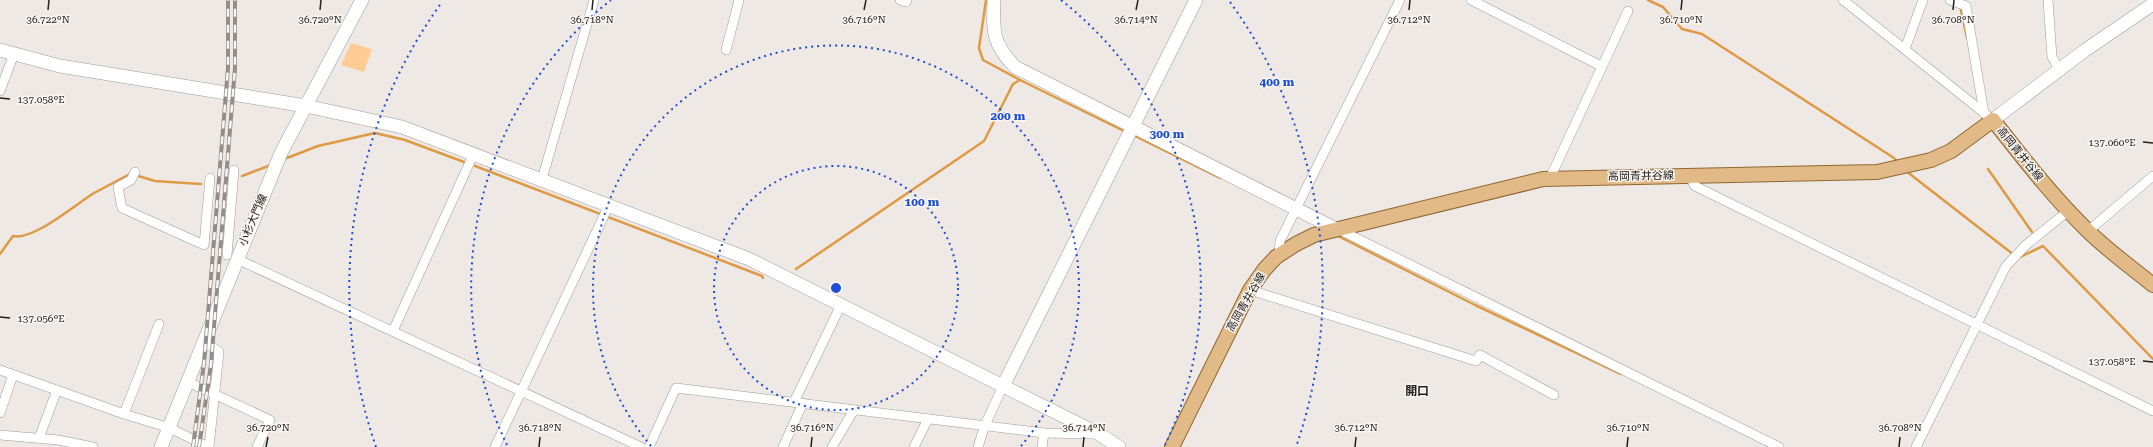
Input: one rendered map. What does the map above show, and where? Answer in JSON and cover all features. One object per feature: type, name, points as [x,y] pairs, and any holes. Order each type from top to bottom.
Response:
[{"type":"main road","name":"高岡青井谷線","points":[[1172,447],[1250,290],[1264,270],[1279,256],[1296,244],[1314,235],[1550,178],[1878,172],[1931,160],[1951,151],[1989,117],[2035,174],[2068,211],[2088,231],[2153,285]]},
{"type":"street","name":"小杉大門線","points":[[161,447],[204,341],[232,257],[281,153],[362,0]]},
{"type":"street","points":[[542,180],[594,0]]},
{"type":"street","points":[[726,50],[739,0]]},
{"type":"street","points":[[900,0],[906,2],[906,0]]},
{"type":"street","points":[[994,0],[996,42],[1003,54],[1015,67],[1336,229],[1779,447]]},
{"type":"street","points":[[978,447],[985,425],[1003,386],[1196,0]]},
{"type":"street","points":[[1279,256],[1280,241],[1400,0]]},
{"type":"street","points":[[1471,0],[1601,66]]},
{"type":"street","points":[[1843,0],[1989,117]]},
{"type":"street","points":[[1905,49],[1923,0]]},
{"type":"street","points":[[1950,0],[1966,6],[1989,117]]},
{"type":"street","points":[[2048,0],[2052,57],[2060,70]]},
{"type":"street","points":[[1989,117],[2060,70],[2108,34],[2153,4]]},
{"type":"street","points":[[1550,178],[1628,11]]},
{"type":"street","points":[[0,50],[60,66],[306,106],[402,127],[474,153],[749,259],[1099,434],[1119,447]]},
{"type":"street","points":[[0,91],[14,54]]},
{"type":"street","points":[[393,331],[474,153]]},
{"type":"street","points":[[234,170],[232,257],[641,447]]},
{"type":"street","points":[[134,172],[131,180],[118,187],[122,208],[204,245],[210,178]]},
{"type":"street","points":[[1689,175],[1695,186],[2153,412]]},
{"type":"street","points":[[2088,231],[2153,176]]},
{"type":"street","points":[[495,447],[609,205]]},
{"type":"street","points":[[1916,447],[2006,266],[2026,245],[2068,211]]},
{"type":"street","points":[[1250,290],[1476,361],[1480,355],[1554,395]]},
{"type":"street","points":[[783,447],[799,402],[841,305]]},
{"type":"street","points":[[124,414],[159,324]]},
{"type":"street","points":[[0,370],[124,414],[170,428],[208,447],[219,352],[204,341]]},
{"type":"street","points":[[0,413],[13,375]]},
{"type":"street","points":[[188,382],[270,420],[257,447]]},
{"type":"street","points":[[649,447],[676,388],[1044,433],[1099,434]]},
{"type":"street","points":[[39,438],[57,390]]},
{"type":"street","points":[[832,447],[854,410]]},
{"type":"street","points":[[914,447],[928,419]]},
{"type":"street","points":[[1042,447],[1044,433]]},
{"type":"street","points":[[0,434],[39,438],[93,447]]},
{"type":"shaded area","points":[[351,43],[372,49],[364,72],[341,65]]},
{"type":"waterway","points":[[986,0],[979,48],[983,60],[1020,80]]},
{"type":"waterway","points":[[1648,0],[1663,7],[1682,29],[1702,34],[1894,158],[1898,163]]},
{"type":"waterway","points":[[1960,6],[1967,38]]},
{"type":"waterway","points":[[796,269],[984,141],[1013,84],[1020,80],[1126,132]]},
{"type":"waterway","points":[[287,158],[318,146],[375,133],[405,140],[464,162]]},
{"type":"waterway","points":[[1133,135],[1220,178]]},
{"type":"waterway","points":[[242,176],[271,165]]},
{"type":"waterway","points":[[475,166],[762,276],[763,278]]},
{"type":"waterway","points":[[1988,169],[2032,232]]},
{"type":"waterway","points":[[1906,171],[2014,255]]},
{"type":"waterway","points":[[0,254],[13,236],[21,236],[32,233],[94,193],[130,174]]},
{"type":"waterway","points":[[135,175],[155,181],[201,184]]},
{"type":"waterway","points":[[1336,235],[1475,305],[1621,374]]},
{"type":"waterway","points":[[2020,257],[2043,246],[2153,359]]},
{"type":"railway","points":[[193,447],[204,363],[228,68],[228,0]]},
{"type":"railway","points":[[199,447],[211,364],[235,68],[235,0]]},
{"type":"district","name":"開口","points":[[1417,391]]}]
